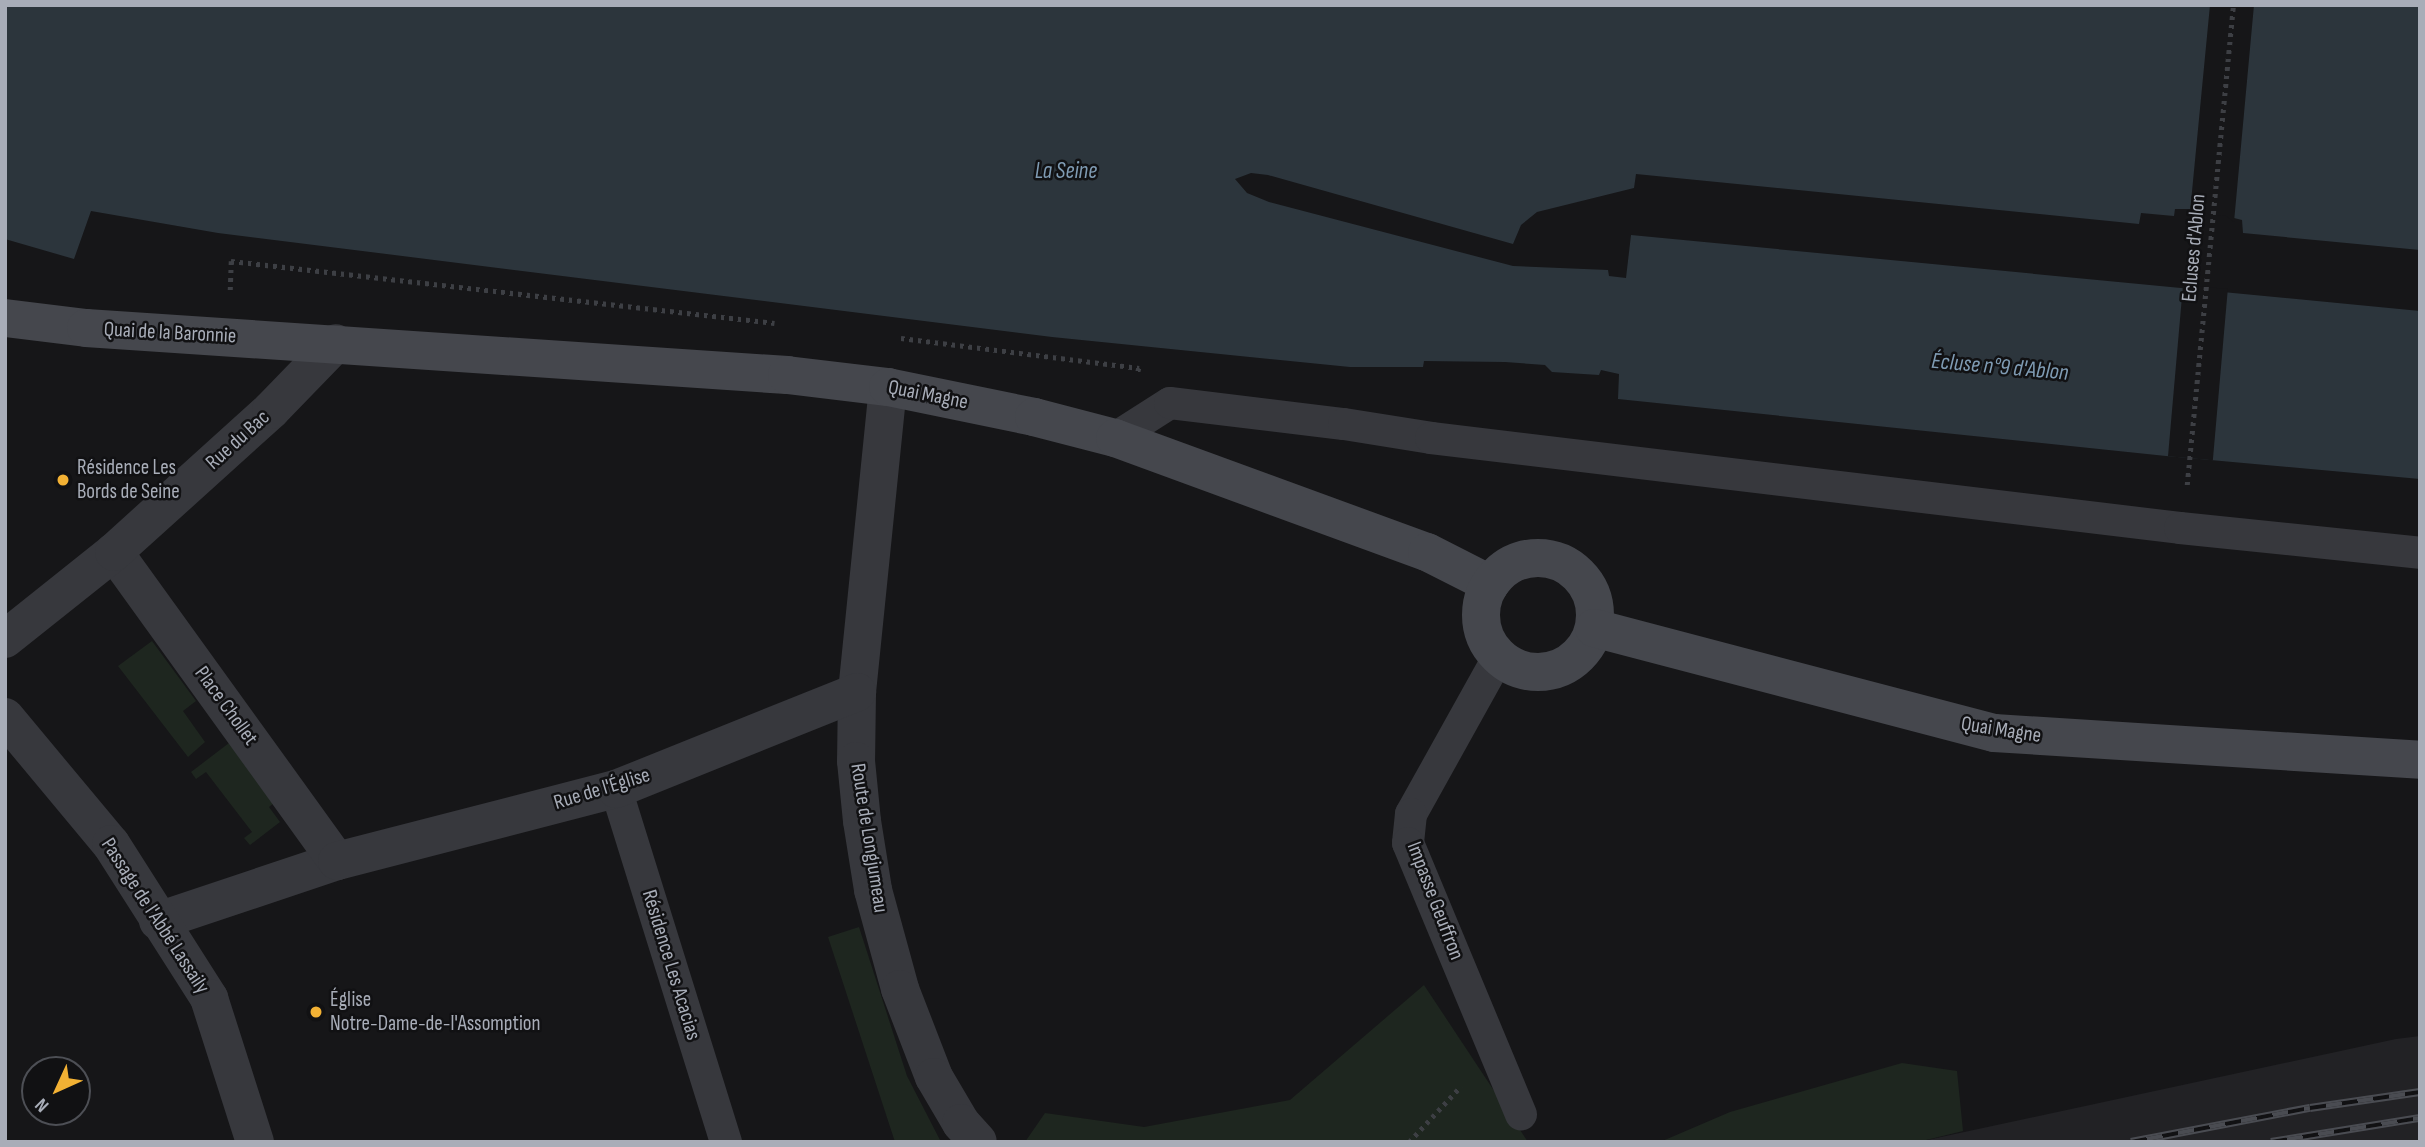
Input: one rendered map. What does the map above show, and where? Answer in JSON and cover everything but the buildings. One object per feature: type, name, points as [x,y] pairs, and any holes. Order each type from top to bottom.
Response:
[{"type":"main road","name":"Quai de la Baronnie","points":[[5,318],[86,328],[336,343]]},
{"type":"main road","name":"Quai Magne","points":[[336,343],[787,374],[888,387],[1034,417],[1115,438],[1427,552],[1490,584]]},
{"type":"main road","points":[[1535,558],[1553,560],[1568,567],[1591,593],[1595,611],[1594,628],[1588,644],[1576,658],[1554,670],[1529,672],[1512,666],[1486,641],[1481,622],[1482,602],[1490,584],[1502,570],[1517,562],[1535,558]]},
{"type":"main road","name":"Quai Magne","points":[[1594,628],[1994,733],[2420,760]]},
{"type":"street","name":"Rue du Bac","points":[[5,639],[114,552],[271,410],[336,343]]},
{"type":"street","name":"Route de Longjumeau","points":[[888,387],[857,692],[856,761],[862,821],[877,903],[900,989],[934,1077],[961,1123],[978,1142]]},
{"type":"street","name":"Place Chollet","points":[[114,552],[337,861]]},
{"type":"street","name":"Rue de l'Église","points":[[158,921],[337,861],[616,789],[857,692]]},
{"type":"street","name":"Passage de l'Abbé Lassaily","points":[[5,718],[111,844],[209,998],[255,1142]]},
{"type":"lane","points":[[1115,438],[1170,403],[1344,424],[1431,438],[2180,528],[2420,553]]},
{"type":"lane","name":"Impasse Geuffron","points":[[1499,656],[1411,814],[1408,843],[1521,1114]]},
{"type":"lane","name":"Résidence Les Acacias","points":[[616,789],[726,1142]]},
{"type":"path","name":"Ecluses d'Ablon","points":[[2187,494],[2233,5]]},
{"type":"path","points":[[1409,1142],[1453,1097],[1494,1045]]},
{"type":"shaded area","points":[[152,641],[196,701],[183,711],[205,742],[188,757],[118,666]]},
{"type":"shaded area","points":[[229,743],[274,803],[269,807],[280,822],[250,845],[244,838],[252,832],[206,772],[196,779],[191,772]]},
{"type":"shaded area","points":[[859,927],[907,1076],[941,1142],[895,1142],[828,937]]},
{"type":"shaded area","points":[[1424,985],[1528,1142],[1025,1142],[1045,1113],[1144,1127],[1290,1100]]},
{"type":"shaded area","points":[[2420,1036],[2420,1142],[1918,1142],[2396,1039]]},
{"type":"shaded area","points":[[1902,1063],[1957,1071],[1963,1131],[1918,1142],[1660,1142],[1730,1112]]},
{"type":"water","name":"La Seine","points":[[5,5],[2420,5],[2420,250],[2243,233],[2242,220],[2230,217],[2229,213],[2189,209],[2175,209],[2174,216],[2141,213],[2139,224],[1636,174],[1634,188],[1537,212],[1521,225],[1513,244],[1268,175],[1251,173],[1235,179],[1247,193],[1269,202],[1513,266],[1608,270],[1609,276],[1626,278],[1631,235],[2420,311],[2420,479],[2166,456],[1618,399],[1619,374],[1601,370],[1599,375],[1552,372],[1545,365],[1424,361],[1423,367],[1350,367],[1052,337],[218,233],[91,211],[74,259],[5,239]]},
{"type":"pier","points":[[2210,5],[2254,5],[2234,222],[2226,216],[2190,212]]},
{"type":"pier","points":[[2183,285],[2228,289],[2213,460],[2168,456]]},
{"type":"railway","points":[[2131,1142],[2310,1108],[2420,1092]]},
{"type":"railway","points":[[2271,1142],[2420,1118]]},
{"type":"place","name":"Résidence Les Bords de Seine","points":[[63,480]]},
{"type":"place","name":"Église Notre-Dame-de-l'Assomption","points":[[316,1012]]},
{"type":"water label","name":"Écluse n°9 d'Ablon","points":[[2000,367]]}]
